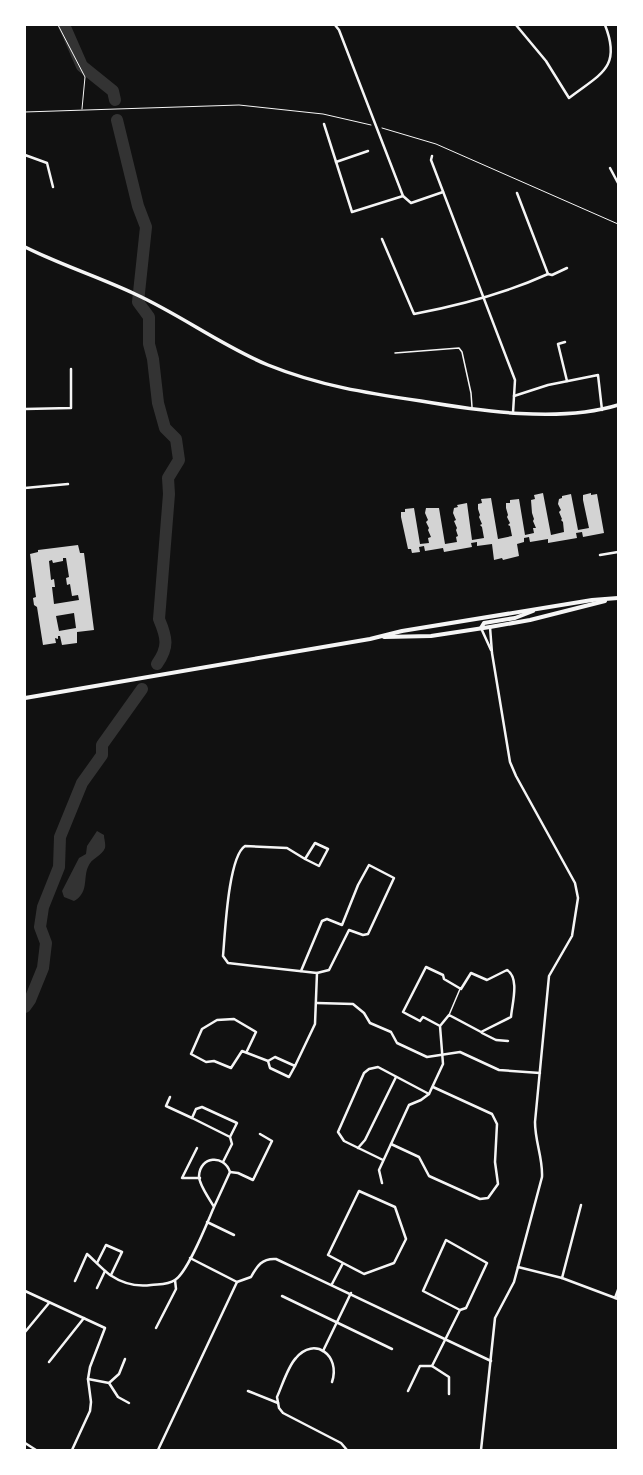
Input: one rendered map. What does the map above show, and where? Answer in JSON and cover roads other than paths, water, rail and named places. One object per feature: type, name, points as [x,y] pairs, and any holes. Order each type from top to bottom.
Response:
[{"type":"main road","points":[[25,698],[370,638],[402,631],[592,600],[618,598]]},
{"type":"main road","points":[[370,638],[431,636],[481,628],[484,623],[489,625],[530,620],[618,598]]},
{"type":"main road","points":[[489,625],[515,618],[537,609]]},
{"type":"main road","points":[[488,617],[489,625]]},
{"type":"main road","points":[[480,618],[481,628]]},
{"type":"street","points":[[335,25],[377,126],[403,196],[411,203],[444,192]]},
{"type":"street","points":[[516,25],[546,61],[569,98],[604,71],[608,65],[611,57],[611,41],[605,25]]},
{"type":"street","points":[[324,124],[352,212],[403,196]]},
{"type":"street","points":[[336,162],[368,151]]},
{"type":"street","points":[[25,156],[47,163],[53,187]]},
{"type":"street","points":[[432,156],[431,160],[515,380],[513,413]]},
{"type":"street","points":[[610,168],[616,176],[618,183]]},
{"type":"street","points":[[517,193],[548,274]]},
{"type":"street","points":[[382,239],[414,314],[484,299],[548,274],[552,275],[567,268]]},
{"type":"street","points":[[25,247],[51,260],[134,293],[239,350],[296,375],[347,390],[472,409],[513,413],[579,413],[602,410],[618,405]]},
{"type":"street","points":[[565,342],[558,344],[567,381]]},
{"type":"street","points":[[25,409],[71,408],[71,369]]},
{"type":"street","points":[[514,396],[548,385],[598,375],[602,410]]},
{"type":"street","points":[[25,488],[68,484]]},
{"type":"street","points":[[600,555],[618,552]]},
{"type":"street","points":[[481,1450],[495,1318],[514,1282],[542,1177],[543,1162],[535,1136],[549,976],[572,936],[578,898],[575,883],[516,776],[510,762],[489,625]]},
{"type":"street","points":[[481,628],[492,652]]},
{"type":"street","points":[[301,971],[322,921],[327,919],[342,925],[358,885],[369,865],[394,878],[368,934],[363,935],[349,930],[329,970],[317,973],[228,963],[223,956],[227,905],[235,862],[241,849],[245,846],[286,848],[305,859],[319,866],[328,849],[315,843],[305,859]]},
{"type":"street","points":[[440,1026],[422,1017],[420,1021],[403,1012],[426,967],[443,976],[444,980],[461,989],[471,973],[487,980],[507,970],[512,973],[514,979],[510,1017],[481,1032]]},
{"type":"street","points":[[268,1061],[270,1068],[289,1077],[315,1024],[317,973]]},
{"type":"street","points":[[317,1003],[353,1004],[364,1013],[370,1023],[391,1032],[397,1043],[427,1056],[460,1052],[499,1070],[540,1073]]},
{"type":"street","points":[[382,1183],[379,1170],[409,1105],[421,1100],[429,1094],[443,1064],[440,1026],[448,1015],[496,1040],[508,1041]]},
{"type":"street","points":[[247,1052],[256,1032],[234,1019],[216,1020],[202,1030],[191,1054],[206,1062],[214,1061],[231,1068],[242,1051],[268,1061]]},
{"type":"street","points":[[268,1061],[275,1057],[295,1066]]},
{"type":"street","points":[[384,1160],[344,1141],[338,1132],[364,1073],[369,1069],[378,1067],[429,1094]]},
{"type":"street","points":[[358,1148],[365,1140],[396,1077]]},
{"type":"street","points":[[392,1144],[419,1157],[429,1176],[480,1199],[491,1195],[498,1184],[495,1162],[497,1124],[492,1114],[433,1086]]},
{"type":"street","points":[[170,1097],[166,1106],[230,1137]]},
{"type":"street","points":[[192,1118],[196,1109],[202,1107],[237,1123],[230,1137],[232,1144],[223,1162]]},
{"type":"street","points":[[214,1207],[200,1178],[205,1163],[209,1159],[215,1158],[223,1162],[230,1172],[238,1173],[253,1180],[272,1141],[260,1134]]},
{"type":"street","points":[[197,1148],[182,1178],[200,1178]]},
{"type":"street","points":[[75,1280],[87,1254],[111,1276],[124,1282],[145,1286],[166,1284],[175,1280],[182,1274],[230,1172]]},
{"type":"street","points":[[359,1191],[395,1207],[406,1239],[394,1263],[364,1274],[343,1263],[328,1255],[359,1191]]},
{"type":"street","points":[[562,1278],[581,1205]]},
{"type":"street","points":[[207,1222],[234,1235]]},
{"type":"street","points":[[432,1366],[460,1310],[466,1308],[487,1263],[446,1240],[423,1291],[460,1310]]},
{"type":"street","points":[[97,1262],[106,1245],[122,1252],[111,1276]]},
{"type":"street","points":[[190,1258],[237,1282]]},
{"type":"street","points":[[158,1450],[237,1282],[251,1277],[261,1262],[271,1258],[332,1284],[491,1361]]},
{"type":"street","points":[[332,1284],[343,1263]]},
{"type":"street","points":[[518,1267],[562,1278],[616,1298],[618,1290]]},
{"type":"street","points":[[97,1288],[105,1271]]},
{"type":"street","points":[[156,1328],[176,1289],[175,1280]]},
{"type":"street","points":[[25,1292],[105,1328],[90,1367],[88,1379],[91,1402],[90,1412],[72,1450]]},
{"type":"street","points":[[323,1351],[351,1293]]},
{"type":"street","points":[[282,1296],[392,1349]]},
{"type":"street","points":[[25,1332],[49,1303]]},
{"type":"street","points":[[49,1362],[84,1318]]},
{"type":"street","points":[[332,1382],[335,1367],[332,1359],[323,1351],[309,1349],[295,1358],[277,1397],[278,1403],[283,1414],[341,1443],[347,1450]]},
{"type":"street","points":[[109,1383],[119,1374],[125,1360]]},
{"type":"street","points":[[408,1391],[420,1366],[432,1366],[449,1377],[449,1394]]},
{"type":"street","points":[[88,1379],[109,1383],[118,1397],[129,1403]]},
{"type":"street","points":[[248,1391],[278,1403]]},
{"type":"street","points":[[25,1443],[36,1450]]},
{"type":"lane","points":[[395,353],[459,348],[464,359],[471,393],[472,409]]},
{"type":"lane","points":[[448,1015],[461,989]]},
{"type":"waterway","points":[[64,25],[82,66],[113,91],[115,100]]},
{"type":"waterway","points":[[117,120],[138,206],[146,227],[138,302],[149,317],[149,344],[153,359],[158,403],[165,428],[176,439],[179,460],[168,478],[169,494],[159,619],[166,642],[164,652],[157,664]]},
{"type":"waterway","points":[[25,1007],[30,1000],[43,968],[46,943],[40,927],[43,907],[59,867],[60,837],[82,783],[102,755],[102,745],[142,689]]}]
